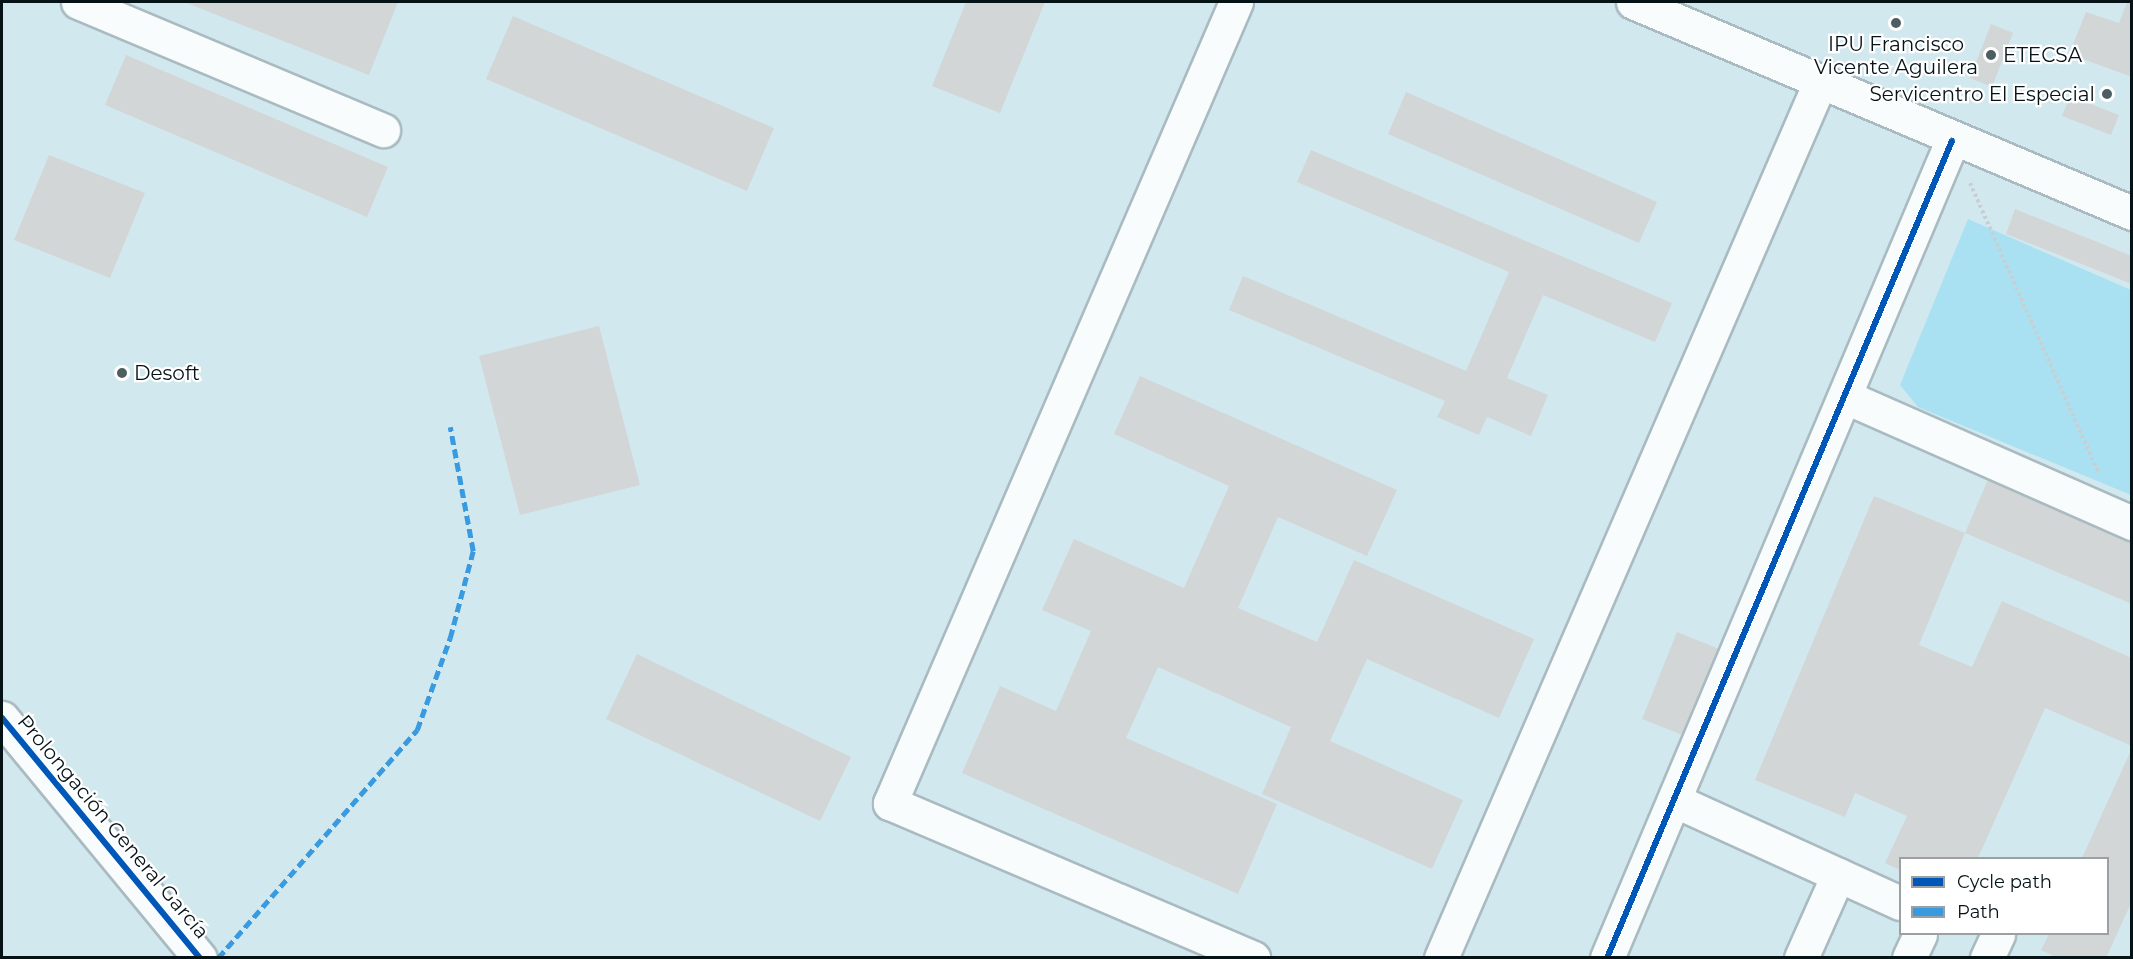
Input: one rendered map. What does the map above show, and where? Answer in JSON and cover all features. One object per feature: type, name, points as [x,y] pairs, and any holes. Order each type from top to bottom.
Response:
[{"type":"main road","points":[[78,2],[382,130]]},
{"type":"main road","points":[[1236,2],[890,803],[1253,957]]},
{"type":"main road","points":[[1633,2],[1952,141],[2132,213]]},
{"type":"main road","points":[[1442,957],[1820,82]]},
{"type":"main road","points":[[1607,957],[1676,801],[1952,141]]},
{"type":"main road","points":[[1846,397],[2125,520]]},
{"type":"main road","name":"Prolongación General García","points":[[2,718],[200,957]]},
{"type":"main road","points":[[1676,801],[1899,903]]},
{"type":"main road","points":[[1801,957],[1838,874]]},
{"type":"main road","points":[[1909,957],[1919,935]]},
{"type":"main road","points":[[1987,957],[1997,935]]},
{"type":"path","points":[[1952,141],[2125,520]]},
{"type":"shaded area","points":[[1968,219],[2131,290],[2131,495],[1918,407],[1900,385]]},
{"type":"building","points":[[184,2],[398,2],[369,75]]},
{"type":"building","points":[[966,2],[1045,2],[1000,113],[932,86]]},
{"type":"building","points":[[2127,2],[2132,2],[2132,77],[2069,54],[2086,12],[2119,23]]},
{"type":"building","points":[[513,16],[774,128],[747,191],[486,79]]},
{"type":"building","name":"ETECSA","points":[[1991,24],[2013,33],[1992,87],[1970,78]]},
{"type":"building","points":[[126,55],[388,167],[367,217],[105,105]]},
{"type":"building","points":[[1406,92],[1657,202],[1639,243],[1388,134]]},
{"type":"building","points":[[2070,96],[2119,115],[2111,135],[2062,116]]},
{"type":"building","points":[[1311,150],[1672,303],[1655,342],[1543,295],[1507,378],[1548,395],[1531,436],[1487,417],[1479,435],[1437,417],[1445,401],[1229,310],[1243,276],[1466,371],[1509,272],[1297,182]]},
{"type":"building","points":[[49,155],[145,193],[110,278],[14,240]]},
{"type":"building","points":[[2015,209],[2132,256],[2132,284],[2006,234]]},
{"type":"building","points":[[599,326],[640,485],[520,515],[479,356]]},
{"type":"building","points":[[1140,376],[1397,490],[1367,556],[1278,517],[1238,608],[1317,642],[1354,560],[1534,639],[1499,718],[1367,659],[1330,741],[1463,800],[1432,869],[1262,794],[1291,727],[1158,667],[1126,738],[1277,804],[1238,894],[962,773],[1000,686],[1056,711],[1091,631],[1042,610],[1074,539],[1184,588],[1229,486],[1114,434]]},
{"type":"building","points":[[1990,475],[2132,535],[2132,604],[1965,533]]},
{"type":"building","points":[[1874,496],[1965,533],[1919,645],[1972,667],[2002,601],[2132,658],[2132,746],[2045,708],[1978,857],[1899,857],[1899,870],[1885,863],[1907,816],[1855,793],[1845,817],[1755,780]]},
{"type":"building","points":[[1677,632],[1719,649],[1685,736],[1642,719]]},
{"type":"building","points":[[637,654],[851,757],[820,821],[606,719]]},
{"type":"building","points":[[2132,748],[2132,901],[2106,958],[2058,958],[2041,950],[2048,935],[2109,935],[2109,857],[2082,857]]},
{"type":"marked path","points":[[218,958],[417,730],[450,638],[473,551],[450,427]]},
{"type":"cycle path","points":[[1607,958],[1952,141]]},
{"type":"cycle path","points":[[2,718],[200,958]]},
{"type":"place","name":"IPU Francisco Vicente Aguilera","points":[[1896,23]]},
{"type":"place","name":"ETECSA","points":[[1991,55]]},
{"type":"place","name":"Servicentro El Especial","points":[[2107,94]]},
{"type":"place","name":"Desoft","points":[[122,373]]}]
